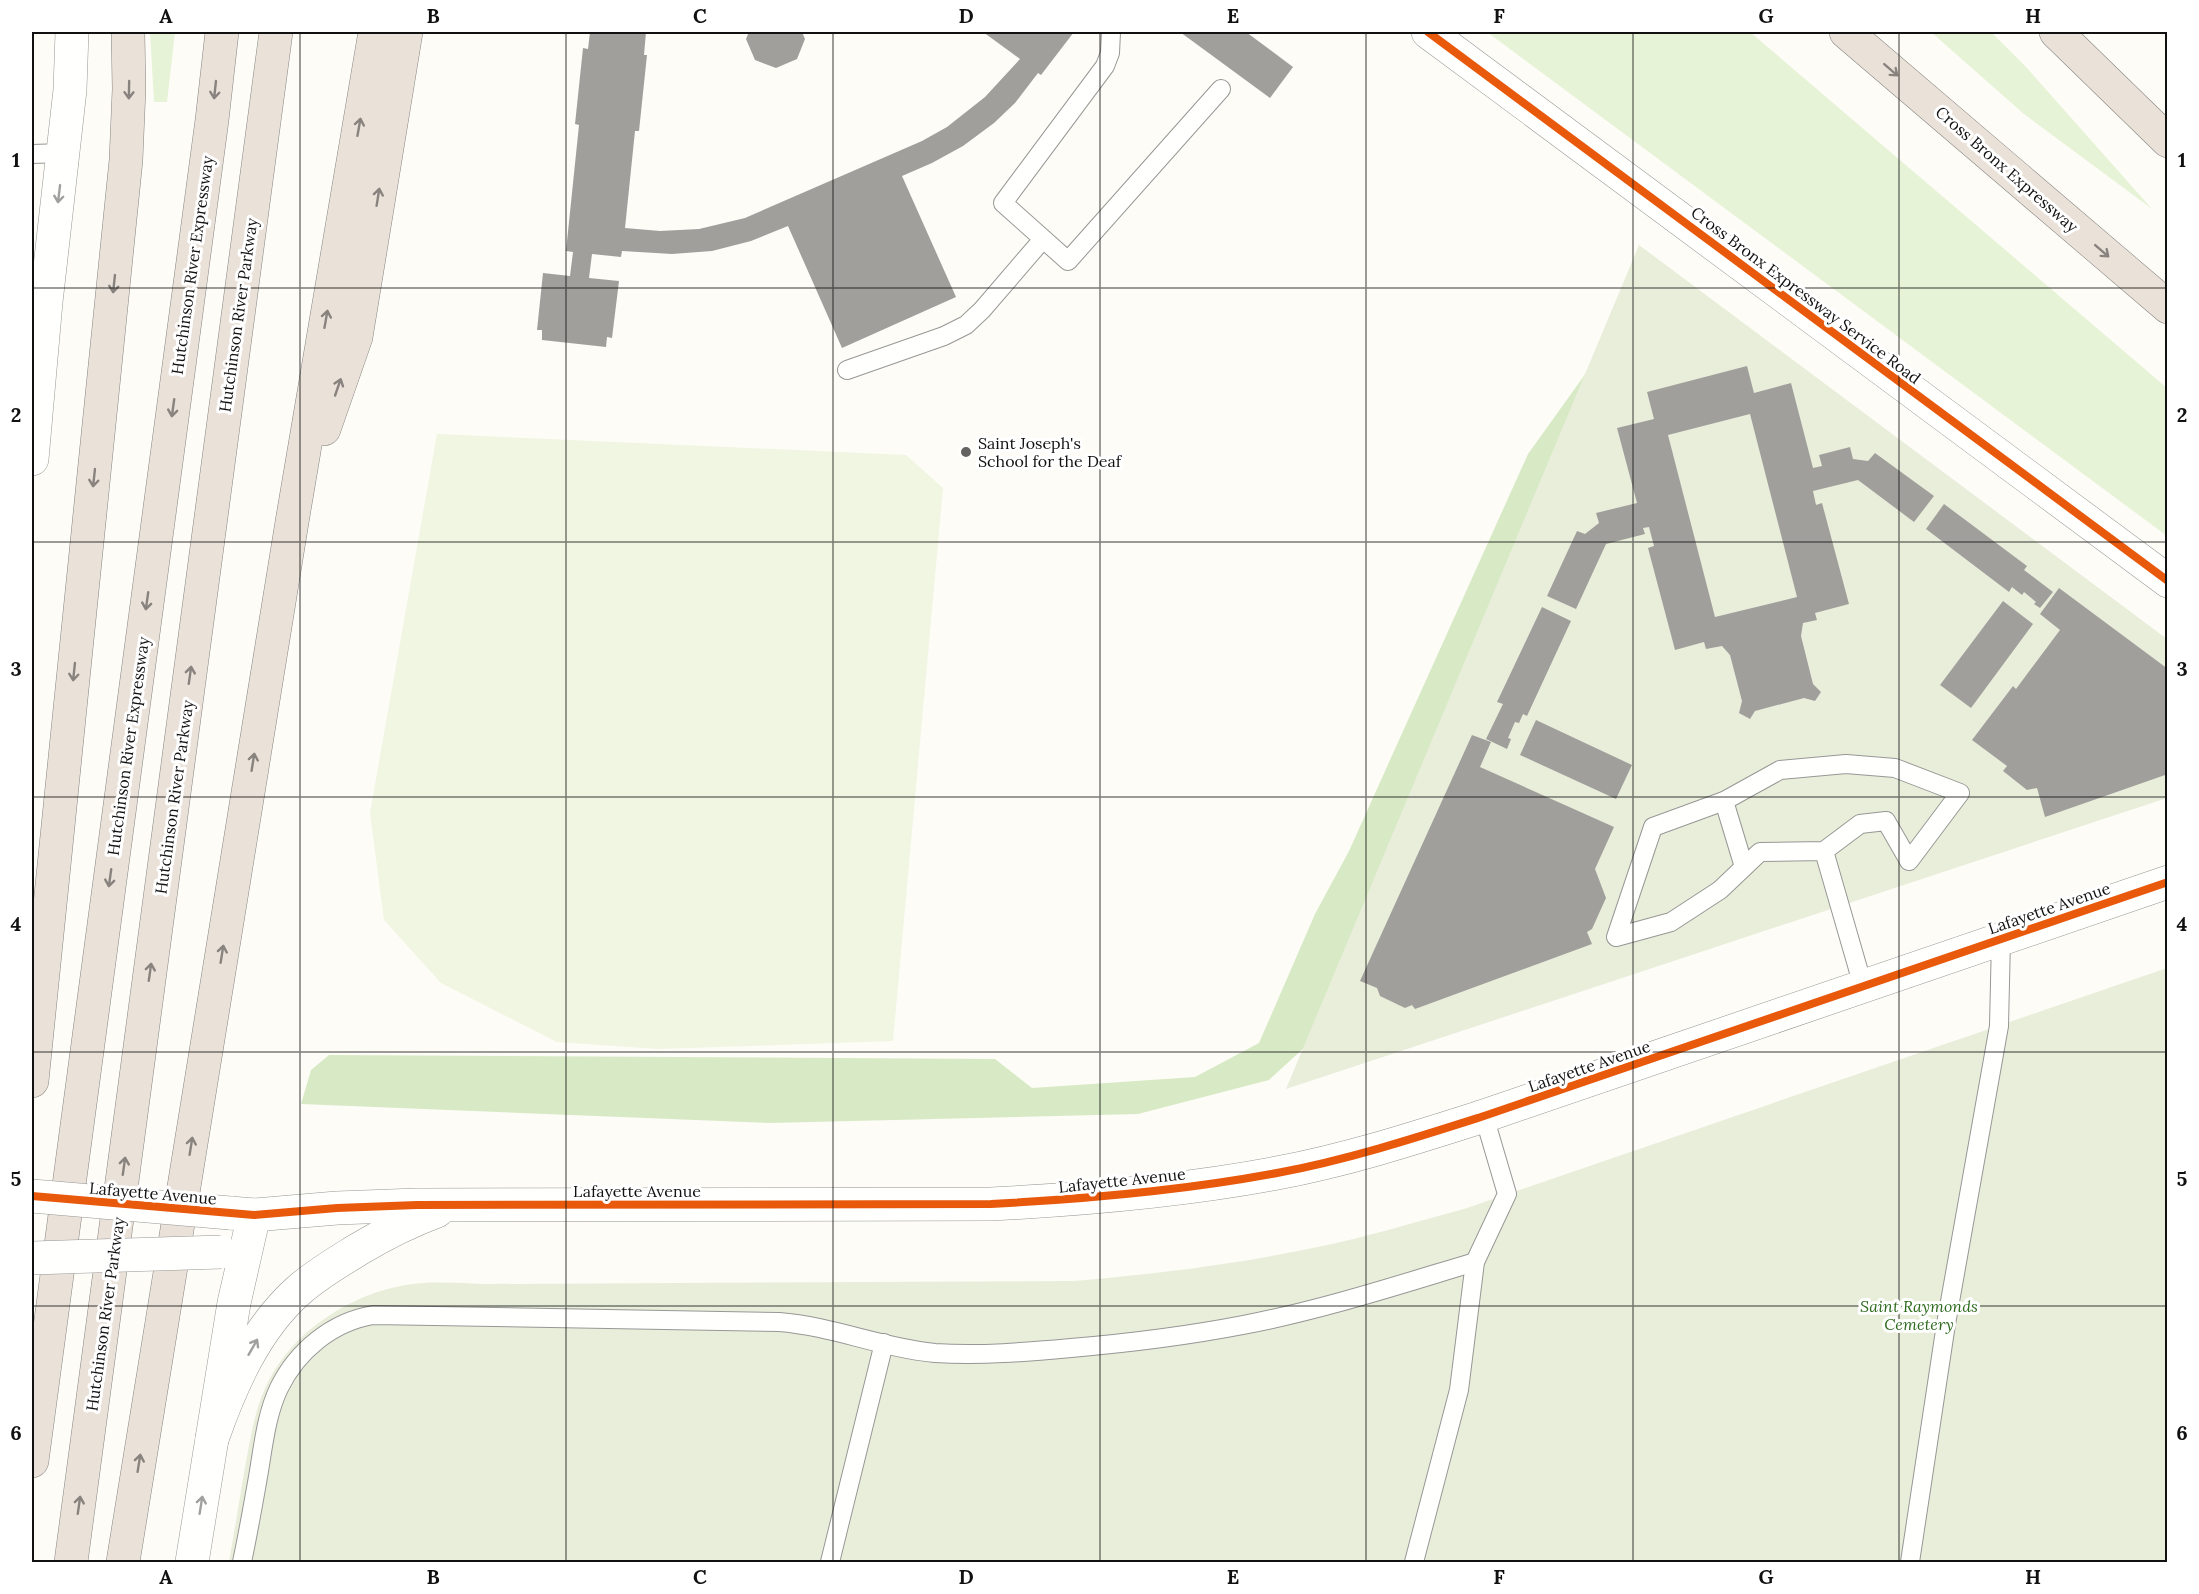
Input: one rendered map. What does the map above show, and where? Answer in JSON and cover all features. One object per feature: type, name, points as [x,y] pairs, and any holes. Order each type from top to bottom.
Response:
[{"type":"highway","points":[[32,1081],[123,195],[129,88],[128,32]]},
{"type":"highway","name":"Hutchinson River Expressway","points":[[32,1461],[209,144],[222,32]]},
{"type":"highway","name":"Hutchinson River Parkway","points":[[71,1563],[276,32]]},
{"type":"highway","points":[[123,1563],[292,522],[375,32]]},
{"type":"highway","points":[[292,522],[356,338],[406,32]]},
{"type":"highway","name":"Cross Bronx Expressway","points":[[1846,32],[2168,307]]},
{"type":"highway","points":[[2056,32],[2168,141]]},
{"type":"highway","points":[[2082,32],[2168,126]]},
{"type":"street","points":[[32,459],[46,302],[70,90],[72,32]]},
{"type":"street","name":"Cross Bronx Expressway Service Road","points":[[1428,32],[2168,581]]},
{"type":"street","name":"Lafayette Avenue","points":[[32,1196],[242,1214],[459,1204],[991,1204],[1084,1199],[1180,1189],[1278,1173],[1372,1152],[1484,1116],[2168,882]]},
{"type":"street","points":[[212,1439],[231,1391],[251,1350],[275,1315],[298,1291],[334,1264],[378,1238],[416,1219],[459,1204]]},
{"type":"street","points":[[192,1563],[234,1303],[233,1252],[242,1214]]},
{"type":"street","points":[[32,1258],[233,1252]]},
{"type":"lane","points":[[1111,32],[1110,52],[1105,66],[1003,203],[1068,261],[1221,88]]},
{"type":"lane","points":[[32,154],[64,153]]},
{"type":"lane","points":[[847,370],[944,336],[966,325],[982,310],[1043,238]]},
{"type":"lane","points":[[1846,764],[1895,768],[1960,793],[1909,861],[1886,821],[1860,824],[1824,851],[1760,852],[1720,890],[1671,922],[1616,938],[1653,827],[1724,801],[1780,770],[1846,764]]},
{"type":"lane","points":[[1724,801],[1744,867]]},
{"type":"lane","points":[[1824,851],[1863,986]]},
{"type":"lane","points":[[1910,1563],[1946,1324],[1999,1026],[2001,939]]},
{"type":"lane","points":[[1414,1563],[1459,1390],[1475,1262],[1508,1194],[1484,1116]]},
{"type":"lane","points":[[242,1563],[264,1440],[279,1389],[290,1370],[320,1338],[356,1318],[373,1315],[779,1322],[822,1328],[934,1353],[990,1354],[1133,1343],[1243,1325],[1335,1304],[1475,1262]]},
{"type":"lane","points":[[830,1563],[884,1343]]},
{"type":"green space","points":[[150,32],[175,32],[167,102],[154,102]]},
{"type":"green space","points":[[1487,32],[1750,32],[2167,388],[2167,536]]},
{"type":"green space","points":[[1931,32],[1991,32],[2027,68],[2152,209],[2024,114]]},
{"type":"green space","points":[[1639,245],[2167,639],[2167,798],[1286,1089]]},
{"type":"green space","points":[[1629,313],[1329,1025],[1269,1080],[1138,1114],[770,1123],[301,1104],[311,1070],[329,1055],[995,1059],[1032,1088],[1195,1077],[1259,1043],[1315,914],[1349,851],[1528,454]]},
{"type":"green space","points":[[437,434],[906,455],[943,488],[893,1041],[658,1049],[557,1042],[441,983],[384,920],[370,813]]},
{"type":"green space","name":"Saint Raymonds Cemetery","points":[[2167,968],[2167,1562],[229,1562],[253,1425],[269,1380],[280,1362],[309,1330],[345,1306],[385,1290],[406,1285],[435,1283],[1074,1281],[1196,1268],[1288,1253],[1355,1239],[1464,1209]]},
{"type":"building","points":[[590,32],[646,32],[644,55],[647,55],[639,131],[635,131],[625,228],[660,231],[699,229],[745,218],[922,141],[947,127],[985,97],[1020,59],[983,32],[1074,32],[1041,75],[1038,73],[1015,103],[994,123],[963,146],[902,176],[956,297],[842,348],[788,226],[751,241],[712,251],[672,254],[622,251],[621,257],[592,254],[589,278],[619,281],[612,338],[607,337],[606,347],[542,340],[542,330],[537,330],[543,273],[570,276],[573,252],[566,251],[579,125],[575,124],[583,48],[588,49]]},
{"type":"building","points":[[749,32],[802,32],[805,39],[797,59],[776,68],[755,60],[746,39]]},
{"type":"building","points":[[1180,32],[1246,32],[1293,67],[1270,98]]},
{"type":"building","points":[[1747,366],[1754,393],[1791,383],[1813,468],[1822,466],[1819,455],[1850,447],[1853,459],[1868,461],[1875,453],[1934,496],[1914,522],[1858,480],[1813,491],[1816,505],[1822,503],[1849,604],[1815,613],[1817,620],[1803,623],[1801,636],[1813,684],[1821,692],[1815,701],[1804,698],[1755,711],[1750,719],[1739,713],[1742,701],[1730,655],[1722,646],[1706,649],[1704,642],[1675,650],[1648,548],[1654,546],[1649,527],[1643,528],[1645,534],[1606,544],[1576,609],[1547,596],[1577,531],[1585,534],[1599,523],[1596,513],[1637,503],[1617,428],[1654,419],[1647,392]],"holes":[[[1750,414],[1797,597],[1715,617],[1668,435]]]},
{"type":"building","points":[[1944,504],[2027,566],[2024,570],[2053,592],[2040,608],[2024,592],[2022,595],[2012,587],[2009,592],[1926,529]]},
{"type":"building","points":[[2059,588],[2168,669],[2168,774],[2045,817],[2037,788],[2027,790],[2003,771],[2007,766],[1972,740],[2013,686],[2016,689],[2060,630],[2040,614]]},
{"type":"building","points":[[2003,601],[2033,624],[1971,708],[1940,685]]},
{"type":"building","points":[[1542,607],[1571,621],[1527,716],[1523,714],[1519,723],[1515,722],[1508,738],[1511,739],[1507,749],[1486,739],[1503,704],[1497,702]]},
{"type":"building","points":[[1536,720],[1632,765],[1616,799],[1520,755]]},
{"type":"building","points":[[1472,735],[1491,742],[1480,767],[1614,827],[1595,869],[1606,898],[1592,929],[1587,932],[1592,944],[1415,1009],[1412,1005],[1405,1008],[1380,996],[1377,988],[1360,981]]},
{"type":"cycle path","points":[[1428,32],[2168,581]]},
{"type":"cycle path","points":[[32,1196],[254,1215],[337,1208],[417,1205],[991,1204],[1099,1197],[1206,1185],[1303,1168],[1355,1155],[1484,1116],[2168,882]]},
{"type":"place","name":"Saint Joseph's School for the Deaf","points":[[966,452]]}]
